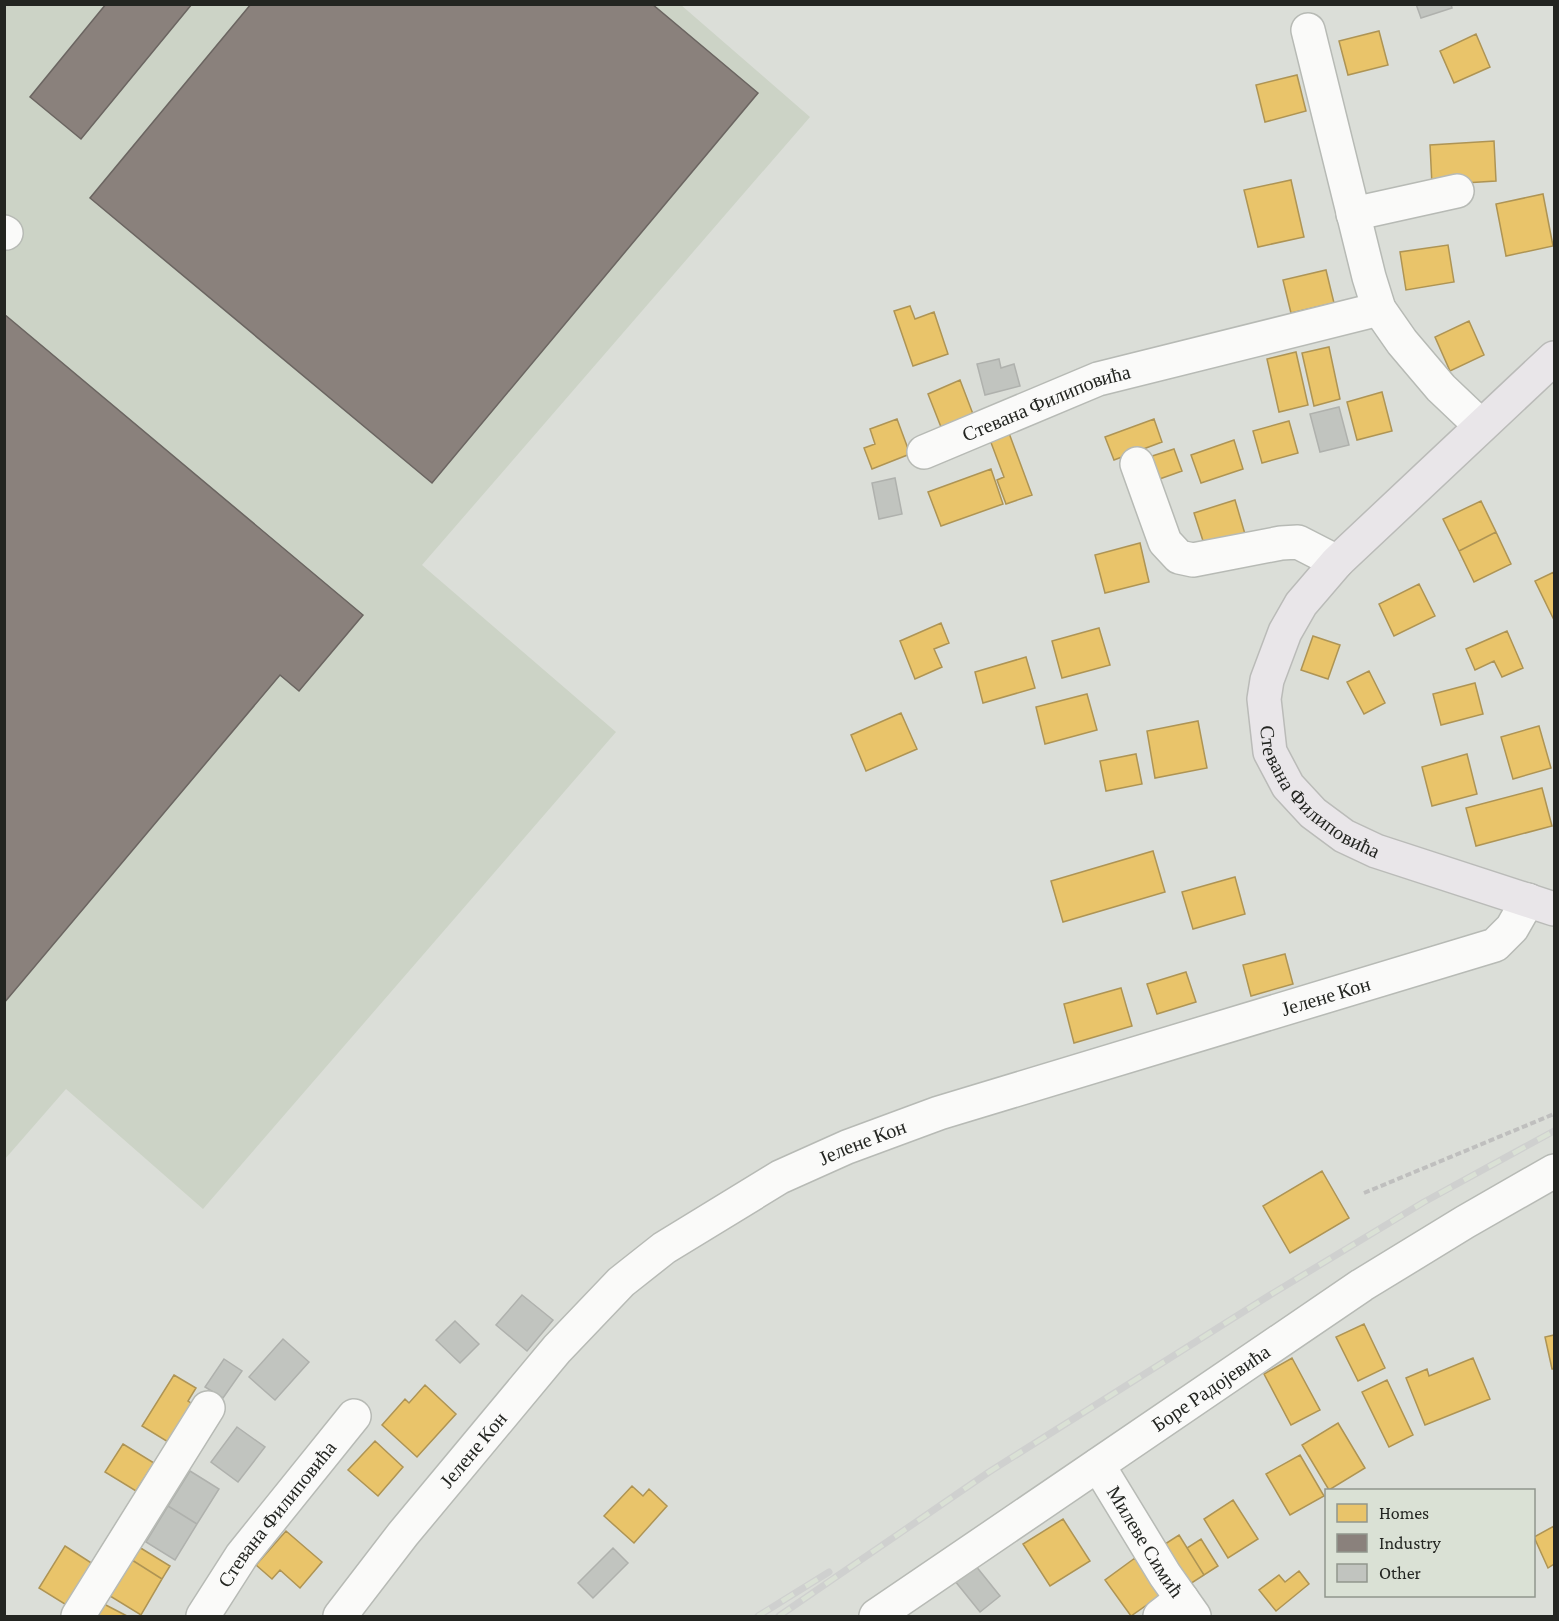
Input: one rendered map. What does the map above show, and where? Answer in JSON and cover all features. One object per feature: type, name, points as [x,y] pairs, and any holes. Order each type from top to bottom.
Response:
[{"type":"main road","name":"Стевана Филиповића","points":[[1541,905],[1366,846],[1344,836],[1321,819],[1288,786],[1270,752],[1264,699],[1267,680],[1285,632],[1301,604],[1336,562],[1554,358]]},
{"type":"street","points":[[1308,30],[1379,309],[1402,342],[1441,388],[1481,426]]},
{"type":"street","points":[[1353,214],[1457,191]]},
{"type":"street","name":"Стевана Филиповића","points":[[924,452],[1098,378],[1379,309]]},
{"type":"street","points":[[1137,464],[1165,542],[1179,557],[1192,560],[1281,543],[1298,542],[1336,562]]},
{"type":"street","name":"Јелене Кон","points":[[340,1617],[403,1534],[535,1376],[621,1282],[664,1248],[780,1177],[848,1147],[939,1113],[1495,945],[1541,905]]},
{"type":"street","name":"Боре Радојевића","points":[[876,1617],[1362,1285],[1465,1222],[1554,1172]]},
{"type":"street","points":[[78,1617],[208,1408]]},
{"type":"street","name":"Стевана Филиповића","points":[[203,1617],[242,1555],[354,1416]]},
{"type":"street","name":"Милеве Симић","points":[[1098,1465],[1165,1575],[1178,1611]]},
{"type":"path","points":[[1364,1193],[1554,1114]]},
{"type":"shaded area","points":[[5,5],[681,5],[810,117],[422,565],[616,732],[203,1209],[66,1089],[5,1159]]},
{"type":"building: Homes","points":[[1379,31],[1388,65],[1348,75],[1339,41]]},
{"type":"building: Homes","points":[[1476,34],[1490,67],[1454,83],[1440,51]]},
{"type":"building: Homes","points":[[1297,75],[1306,111],[1265,122],[1256,85]]},
{"type":"building: Homes","points":[[1494,141],[1496,181],[1432,185],[1430,145]]},
{"type":"building: Homes","points":[[1291,180],[1304,237],[1258,247],[1244,190]]},
{"type":"building: Homes","points":[[1543,194],[1553,246],[1506,256],[1496,204]]},
{"type":"building: Homes","points":[[1448,245],[1454,282],[1406,290],[1400,252]]},
{"type":"building: Homes","points":[[1326,270],[1334,303],[1291,313],[1283,280]]},
{"type":"building: Homes","points":[[910,306],[915,319],[934,312],[948,354],[913,366],[894,311]]},
{"type":"building: Homes","points":[[1469,321],[1484,355],[1450,371],[1435,337]]},
{"type":"building: Homes","points":[[1329,347],[1340,399],[1314,406],[1302,353]]},
{"type":"building: Homes","points":[[1296,352],[1308,405],[1279,412],[1267,359]]},
{"type":"building: Homes","points":[[960,380],[973,414],[941,427],[928,394]]},
{"type":"building: Homes","points":[[1382,392],[1392,431],[1357,440],[1347,402]]},
{"type":"building: Homes","points":[[897,419],[910,454],[872,469],[864,448],[875,444],[870,429]]},
{"type":"building: Homes","points":[[1154,419],[1162,442],[1114,460],[1105,437]]},
{"type":"building: Homes","points":[[1289,421],[1298,453],[1262,463],[1253,431]]},
{"type":"building: Homes","points":[[1006,425],[1032,495],[1006,504],[997,480],[1004,477],[987,432]]},
{"type":"building: Homes","points":[[1234,440],[1243,469],[1201,483],[1191,455]]},
{"type":"building: Homes","points":[[1174,449],[1182,471],[1154,481],[1146,458]]},
{"type":"building: Homes","points":[[991,469],[1003,504],[941,526],[928,492]]},
{"type":"building: Homes","points":[[1235,500],[1245,534],[1205,547],[1194,513]]},
{"type":"building: Homes","points":[[1481,501],[1496,532],[1459,551],[1443,519]]},
{"type":"building: Homes","points":[[1496,532],[1511,564],[1474,582],[1459,551]]},
{"type":"building: Homes","points":[[1140,543],[1149,582],[1105,593],[1095,555]]},
{"type":"building: Homes","points":[[1554,572],[1554,620],[1535,581]]},
{"type":"building: Homes","points":[[1419,584],[1435,616],[1394,636],[1379,604]]},
{"type":"building: Homes","points":[[941,623],[949,643],[934,649],[942,667],[915,679],[900,641]]},
{"type":"building: Homes","points":[[1099,628],[1110,665],[1062,678],[1052,641]]},
{"type":"building: Homes","points":[[1507,631],[1523,668],[1502,677],[1494,661],[1475,670],[1466,649]]},
{"type":"building: Homes","points":[[1313,636],[1340,645],[1328,679],[1301,670]]},
{"type":"building: Homes","points":[[1026,657],[1035,688],[983,703],[975,672]]},
{"type":"building: Homes","points":[[1369,671],[1385,703],[1364,714],[1347,682]]},
{"type":"building: Homes","points":[[1475,683],[1483,714],[1441,725],[1433,694]]},
{"type":"building: Homes","points":[[1087,694],[1097,730],[1045,744],[1036,707]]},
{"type":"building: Homes","points":[[901,713],[917,749],[866,771],[851,735]]},
{"type":"building: Homes","points":[[1198,721],[1207,768],[1155,778],[1147,731]]},
{"type":"building: Homes","points":[[1539,726],[1551,768],[1513,779],[1501,737]]},
{"type":"building: Homes","points":[[1136,754],[1142,784],[1106,791],[1100,761]]},
{"type":"building: Homes","points":[[1467,754],[1477,794],[1432,806],[1422,767]]},
{"type":"building: Homes","points":[[1542,788],[1552,826],[1476,846],[1466,808]]},
{"type":"building: Homes","points":[[1153,851],[1165,892],[1063,922],[1051,881]]},
{"type":"building: Homes","points":[[1235,877],[1245,914],[1193,929],[1182,892]]},
{"type":"building: Homes","points":[[1285,954],[1293,984],[1251,996],[1243,965]]},
{"type":"building: Homes","points":[[1186,972],[1196,1002],[1157,1014],[1147,984]]},
{"type":"building: Homes","points":[[1121,988],[1132,1026],[1074,1043],[1064,1004]]},
{"type":"building: Homes","points":[[1322,1171],[1349,1218],[1290,1253],[1263,1206]]},
{"type":"building: Homes","points":[[1364,1324],[1385,1368],[1358,1381],[1336,1337]]},
{"type":"building: Homes","points":[[1554,1335],[1554,1369],[1552,1369],[1545,1337]]},
{"type":"building: Homes","points":[[1292,1358],[1320,1410],[1291,1425],[1264,1374]]},
{"type":"building: Homes","points":[[1473,1358],[1490,1399],[1425,1425],[1406,1378],[1427,1369],[1429,1376]]},
{"type":"building: Homes","points":[[174,1375],[196,1388],[188,1401],[197,1407],[173,1445],[142,1426]]},
{"type":"building: Homes","points":[[1387,1380],[1413,1435],[1389,1447],[1362,1392]]},
{"type":"building: Homes","points":[[425,1385],[456,1414],[417,1457],[382,1425],[405,1399],[409,1403]]},
{"type":"building: Homes","points":[[1338,1423],[1365,1468],[1328,1489],[1302,1445]]},
{"type":"building: Homes","points":[[375,1441],[403,1467],[378,1496],[348,1470]]},
{"type":"building: Homes","points":[[123,1444],[154,1463],[136,1491],[105,1472]]},
{"type":"building: Homes","points":[[1300,1455],[1324,1496],[1290,1515],[1266,1474]]},
{"type":"building: Homes","points":[[632,1486],[643,1496],[649,1489],[667,1506],[634,1543],[604,1516]]},
{"type":"building: Homes","points":[[1233,1500],[1258,1539],[1228,1558],[1204,1519]]},
{"type":"building: Homes","points":[[1063,1519],[1090,1561],[1050,1586],[1023,1544]]},
{"type":"building: Homes","points":[[1554,1526],[1554,1564],[1548,1568],[1535,1539],[1535,1536]]},
{"type":"building: Homes","points":[[286,1531],[322,1562],[300,1588],[280,1570],[272,1579],[256,1565]]},
{"type":"building: Homes","points":[[1179,1535],[1204,1575],[1190,1584],[1165,1544]]},
{"type":"building: Homes","points":[[1201,1539],[1218,1566],[1204,1575],[1187,1548]]},
{"type":"building: Homes","points":[[65,1546],[93,1564],[68,1606],[39,1588]]},
{"type":"building: Homes","points":[[139,1547],[170,1566],[162,1579],[132,1560]]},
{"type":"building: Homes","points":[[1135,1558],[1161,1595],[1131,1616],[1105,1580]]},
{"type":"building: Homes","points":[[132,1560],[162,1579],[141,1615],[110,1596]]},
{"type":"building: Homes","points":[[1299,1571],[1309,1584],[1276,1611],[1259,1590],[1279,1575],[1285,1582]]},
{"type":"building: Homes","points":[[100,1602],[127,1616],[92,1616]]},
{"type":"building: Industry","points":[[106,4],[192,4],[81,139],[30,97]]},
{"type":"building: Industry","points":[[251,4],[652,4],[758,93],[432,483],[90,198]]},
{"type":"building: Industry","points":[[4,314],[363,615],[299,691],[280,675],[4,1003]]},
{"type":"building: Other","points":[[1416,4],[1451,4],[1452,8],[1421,18]]},
{"type":"building: Other","points":[[999,359],[1001,368],[1014,364],[1020,386],[985,395],[977,364]]},
{"type":"building: Other","points":[[1339,407],[1349,445],[1320,452],[1310,414]]},
{"type":"building: Other","points":[[895,478],[902,514],[879,519],[872,483]]},
{"type":"building: Other","points":[[522,1295],[553,1320],[527,1351],[496,1325]]},
{"type":"building: Other","points":[[455,1321],[479,1344],[460,1363],[436,1340]]},
{"type":"building: Other","points":[[283,1339],[309,1362],[275,1400],[249,1377]]},
{"type":"building: Other","points":[[224,1359],[242,1371],[223,1398],[205,1387]]},
{"type":"building: Other","points":[[237,1427],[265,1447],[238,1482],[211,1462]]},
{"type":"building: Other","points":[[190,1471],[219,1489],[197,1524],[168,1506]]},
{"type":"building: Other","points":[[168,1506],[197,1524],[175,1560],[146,1542]]},
{"type":"building: Other","points":[[613,1548],[628,1563],[593,1598],[578,1583]]},
{"type":"building: Other","points":[[975,1565],[1000,1596],[980,1612],[955,1581]]},
{"type":"railway","points":[[779,1616],[989,1472],[1270,1295],[1424,1202],[1554,1131]]},
{"type":"railway","points":[[758,1616],[829,1572]]}]
